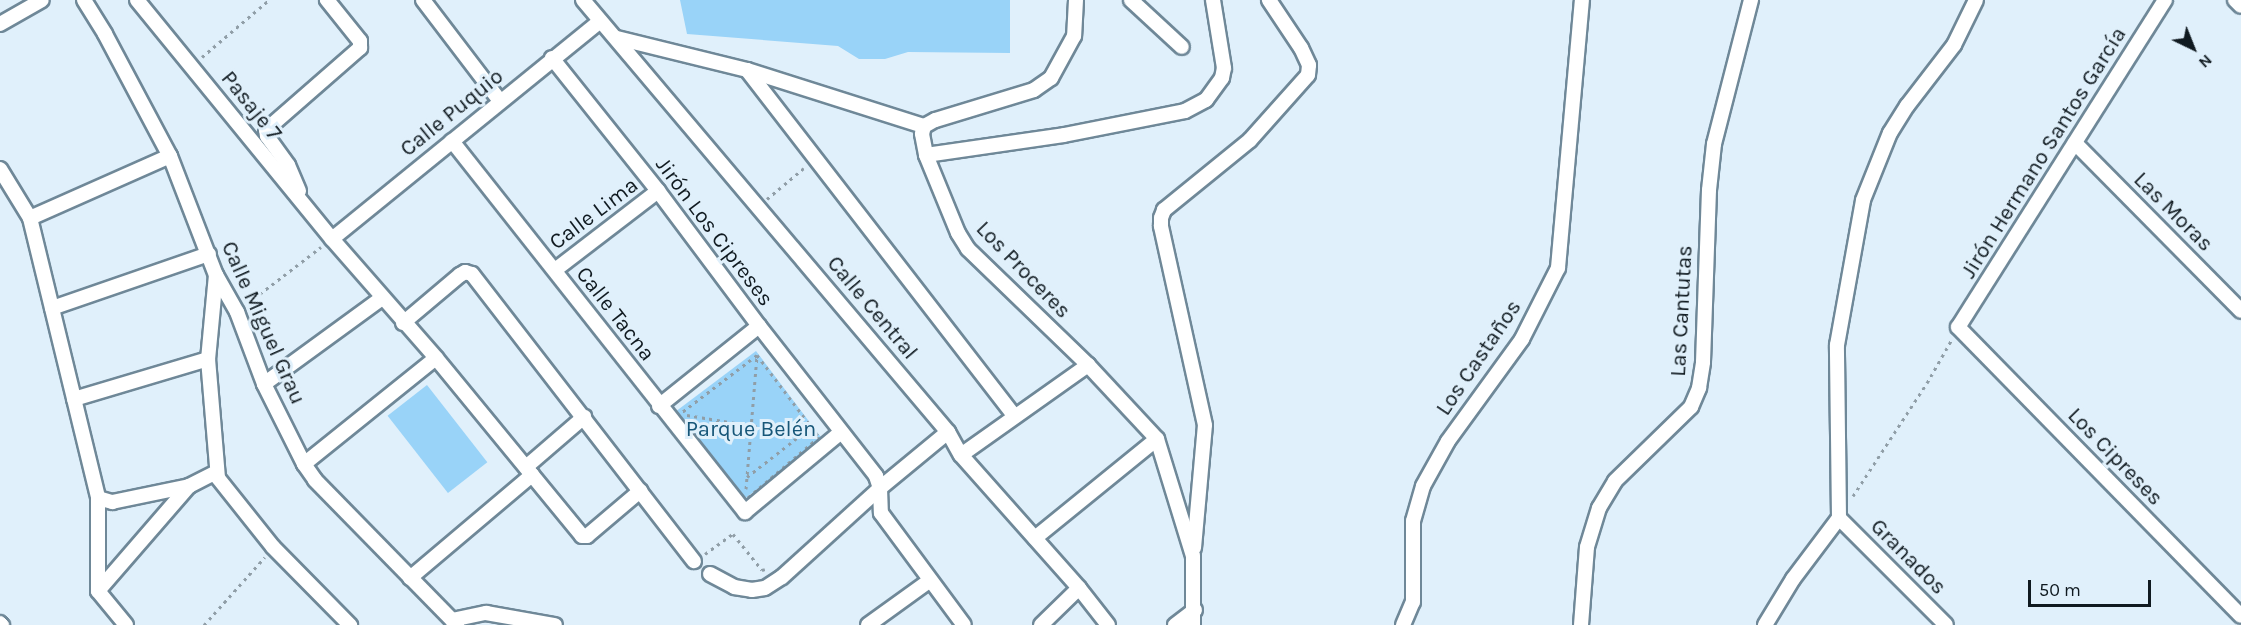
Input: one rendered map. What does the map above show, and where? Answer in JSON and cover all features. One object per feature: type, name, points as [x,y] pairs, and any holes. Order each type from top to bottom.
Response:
[{"type":"street","points":[[0,24],[42,0]]},
{"type":"street","name":"Calle Miguel Grau","points":[[84,0],[105,34],[170,156],[216,275],[237,312],[264,384],[304,464],[315,480],[455,623]]},
{"type":"street","name":"Pasaje 7","points":[[137,0],[332,239],[403,323],[436,358],[585,537],[640,491]]},
{"type":"street","points":[[304,204],[286,162],[267,136],[266,130],[360,48],[360,41],[327,0]]},
{"type":"street","points":[[423,0],[500,101]]},
{"type":"street","name":"Calle Central","points":[[583,0],[948,432],[961,455],[1079,588],[1108,625]]},
{"type":"street","points":[[1131,0],[1182,47]]},
{"type":"street","points":[[926,155],[1075,133],[1185,111],[1206,100],[1216,88],[1224,68],[1213,0]]},
{"type":"street","points":[[1193,556],[1205,425],[1161,218],[1164,210],[1250,140],[1308,75],[1308,65],[1301,48],[1269,0]]},
{"type":"street","name":"Los Castaños","points":[[1403,625],[1413,602],[1413,521],[1423,486],[1448,441],[1522,339],[1558,268],[1582,0]]},
{"type":"street","name":"Las Cantutas","points":[[1581,625],[1587,547],[1599,508],[1615,481],[1691,407],[1699,388],[1703,362],[1709,190],[1714,144],[1751,0]]},
{"type":"street","points":[[1765,625],[1792,579],[1839,518],[1837,345],[1863,200],[1890,133],[1907,106],[1954,45],[1976,0]]},
{"type":"street","name":"Jirón Hermano Santos García","points":[[1958,327],[2165,0]]},
{"type":"street","points":[[2235,0],[2241,6]]},
{"type":"street","points":[[617,38],[747,70],[924,126],[935,120],[1034,90],[1051,78],[1074,36],[1080,2]]},
{"type":"street","name":"Calle Puquio","points":[[332,239],[600,21]]},
{"type":"street","name":"Jirón Los Cipreses","points":[[552,58],[658,191],[759,326],[831,436],[876,476],[880,488]]},
{"type":"street","points":[[747,70],[1014,416]]},
{"type":"street","name":"Los Proceres","points":[[924,126],[922,134],[926,155],[958,233],[968,249],[1088,365],[1157,440],[1193,556],[1195,610],[1193,625]]},
{"type":"street","name":"Calle Tacna","points":[[452,141],[662,409],[745,506]]},
{"type":"street","name":"Las Moras","points":[[2074,143],[2241,311]]},
{"type":"street","points":[[30,218],[170,156]]},
{"type":"street","points":[[0,169],[30,218],[98,498],[98,591],[126,625]]},
{"type":"street","name":"Calle Lima","points":[[555,270],[658,191]]},
{"type":"street","points":[[52,308],[209,254]]},
{"type":"street","points":[[403,323],[460,275],[465,272],[472,274],[694,561]]},
{"type":"street","points":[[216,275],[208,359],[216,472],[246,516],[273,548],[350,625]]},
{"type":"street","points":[[264,384],[382,298]]},
{"type":"street","points":[[662,409],[759,326]]},
{"type":"street","name":"Los Cipreses","points":[[1958,327],[2241,616]]},
{"type":"street","points":[[304,464],[436,358]]},
{"type":"street","points":[[74,399],[208,359]]},
{"type":"street","points":[[961,455],[1088,365]]},
{"type":"street","points":[[410,578],[529,471],[584,417]]},
{"type":"street","points":[[710,574],[734,587],[752,591],[765,588],[782,577],[880,488],[948,432]]},
{"type":"street","points":[[745,506],[831,436]]},
{"type":"street","points":[[1035,538],[1157,440]]},
{"type":"street","points":[[98,498],[112,502],[189,486],[216,472]]},
{"type":"street","points":[[98,591],[114,570],[137,549],[189,486]]},
{"type":"street","points":[[880,488],[881,513],[929,581],[964,625]]},
{"type":"street","name":"Granados","points":[[1839,518],[1946,625]]},
{"type":"street","points":[[868,625],[929,581]]},
{"type":"street","points":[[1041,625],[1079,588]]},
{"type":"street","points":[[1175,625],[1195,610]]},
{"type":"street","points":[[455,623],[486,613],[555,625]]},
{"type":"path","points":[[191,66],[269,0]]},
{"type":"path","points":[[758,206],[814,159]]},
{"type":"path","points":[[237,312],[332,239]]},
{"type":"path","points":[[745,506],[759,326]]},
{"type":"path","points":[[1839,518],[1927,383],[1958,327]]},
{"type":"path","points":[[745,506],[676,417],[757,355]]},
{"type":"path","points":[[757,355],[831,436]]},
{"type":"path","points":[[662,409],[751,426],[831,436]]},
{"type":"path","points":[[747,477],[802,434]]},
{"type":"path","points":[[745,506],[831,436]]},
{"type":"path","points":[[694,561],[733,534],[762,570],[770,567]]},
{"type":"path","points":[[204,625],[273,548]]},
{"type":"green space","points":[[680,0],[1010,0],[1010,53],[908,52],[885,59],[859,59],[838,46],[687,34]]},
{"type":"green space","name":"Parque Belén","points":[[756,351],[823,440],[738,503],[671,415]]},
{"type":"green space","points":[[427,385],[487,462],[448,493],[388,416]]}]
